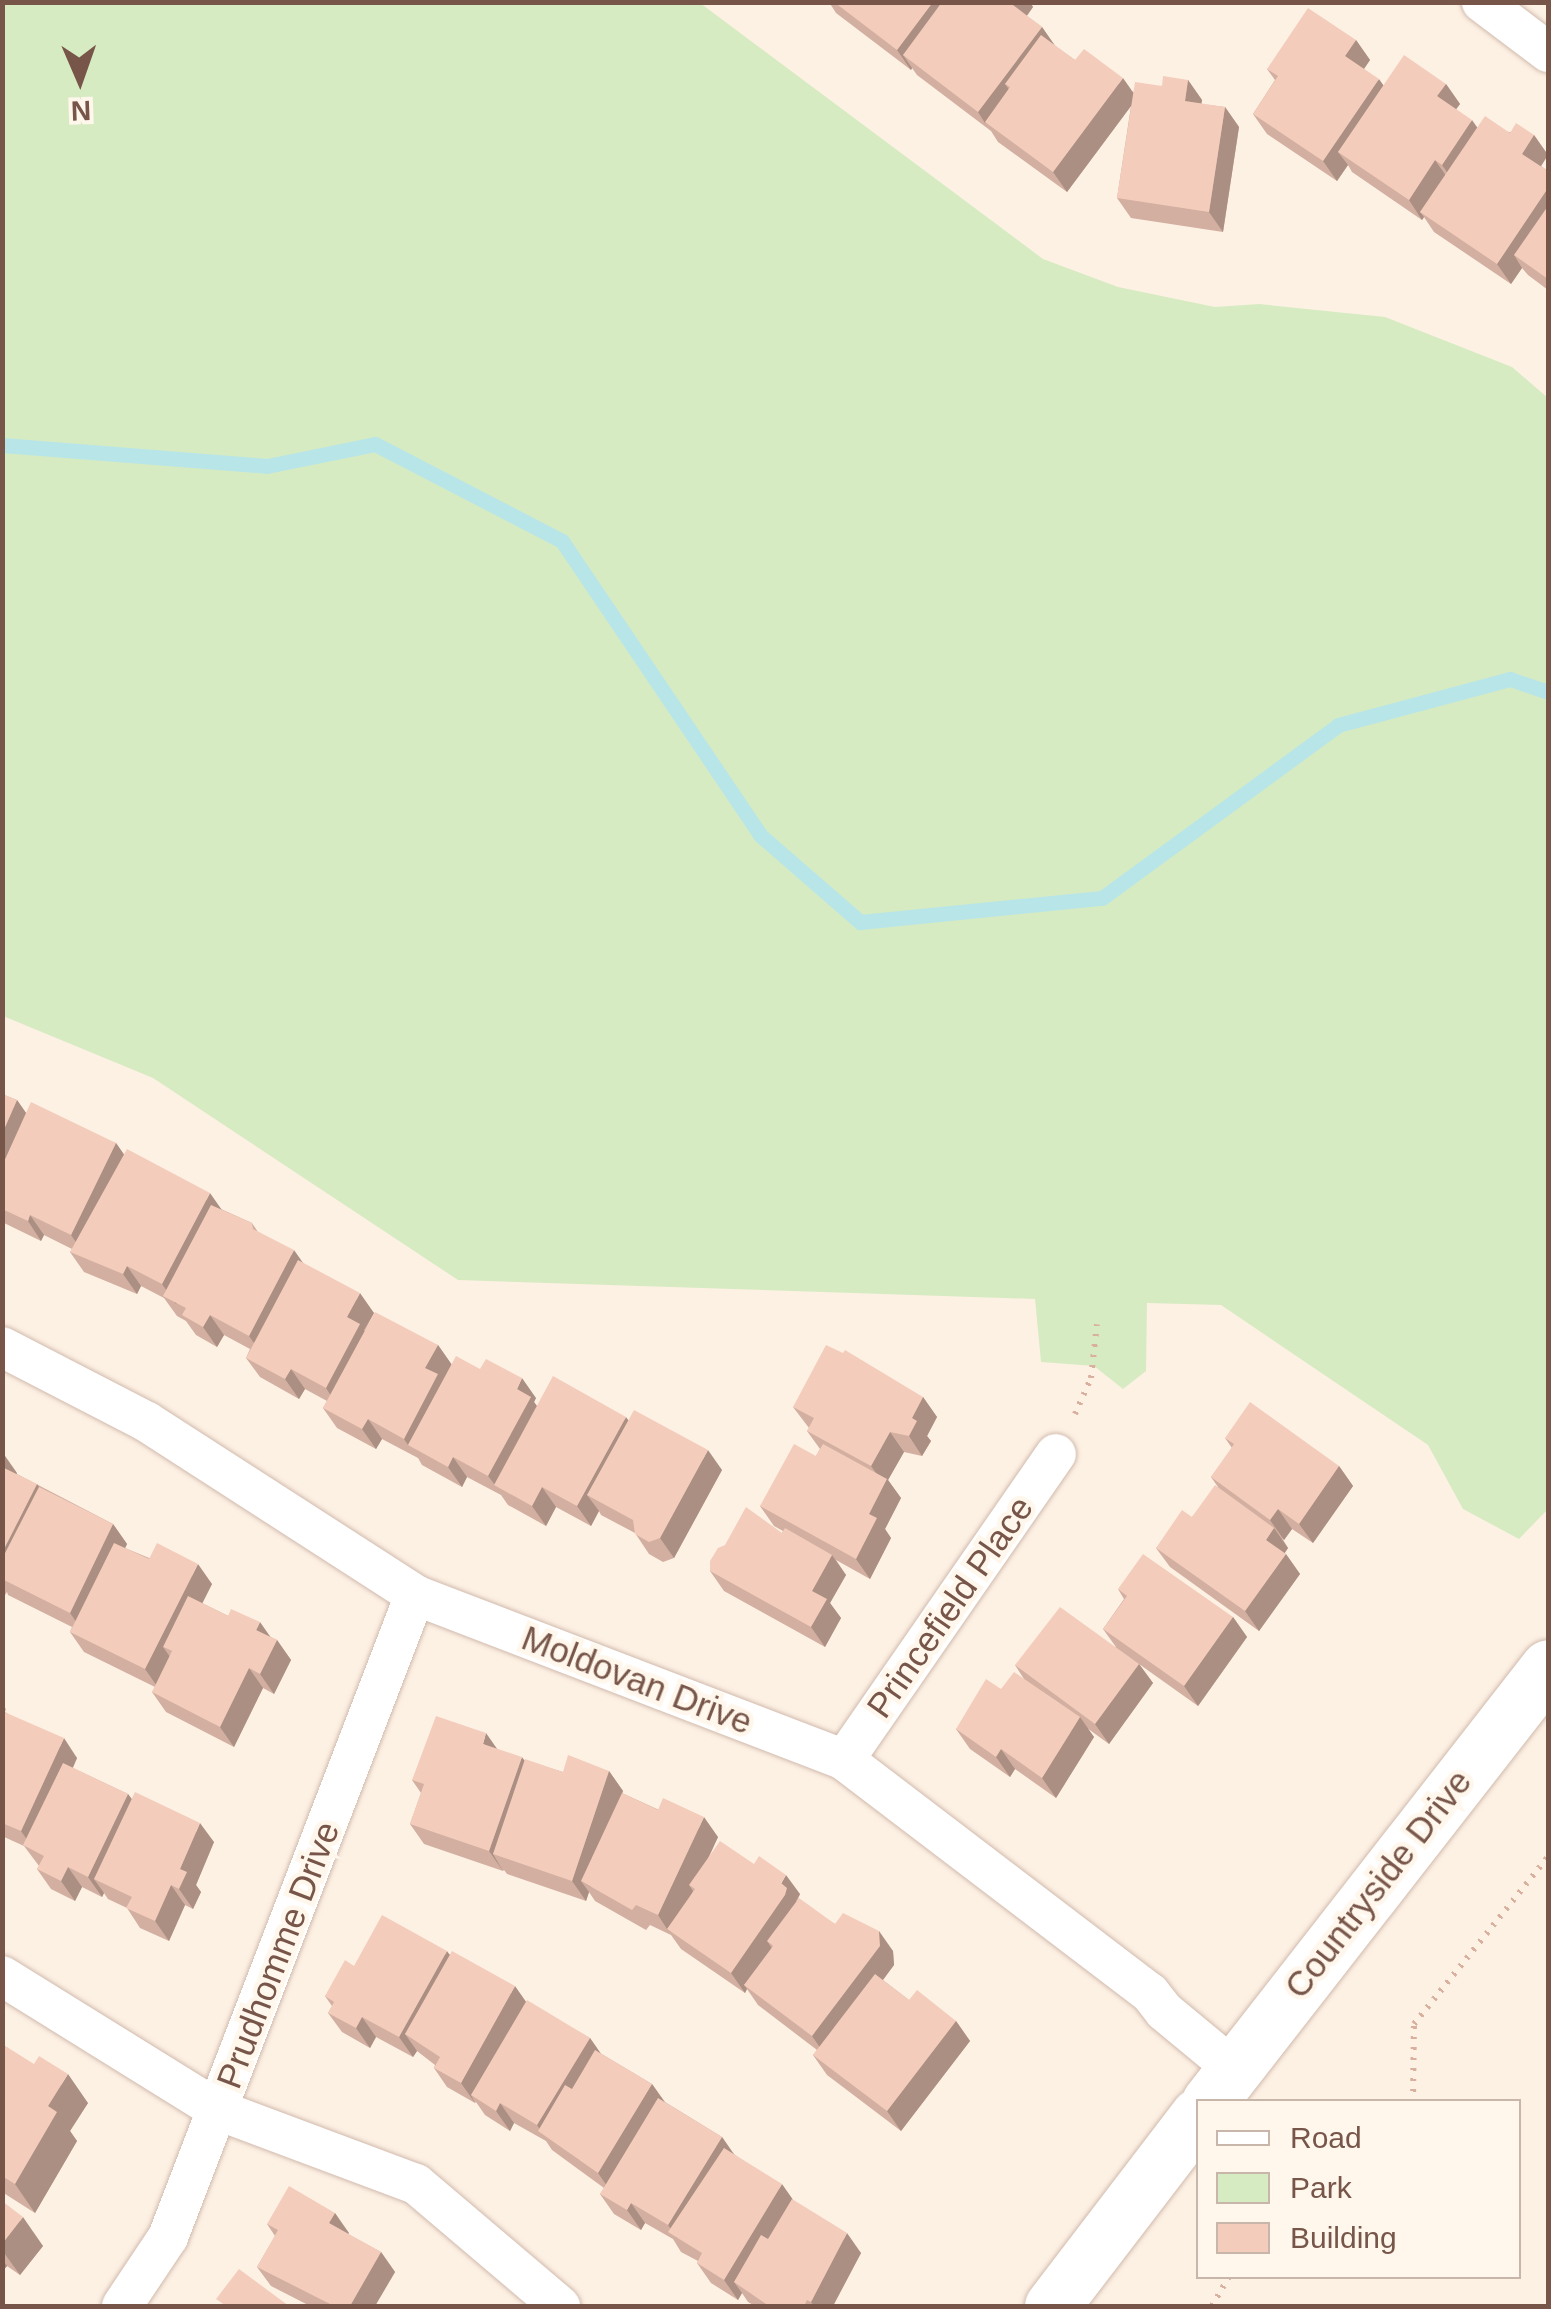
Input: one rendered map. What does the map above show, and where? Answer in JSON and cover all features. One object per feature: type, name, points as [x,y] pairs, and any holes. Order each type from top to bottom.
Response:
[{"type":"main road","name":"Countryside Drive","points":[[1221,2085],[1548,1667]]},
{"type":"main road","points":[[1052,2306],[1196,2118]]},
{"type":"street","points":[[1482,2],[1548,52]]},
{"type":"street","name":"Moldovan Drive","points":[[2,1346],[147,1422],[415,1594],[844,1760],[1150,1993],[1221,2085]]},
{"type":"street","name":"Princefield Place","points":[[844,1760],[1056,1454]]},
{"type":"street","name":"Prudhomme Drive","points":[[122,2306],[168,2237],[415,1594]]},
{"type":"street","points":[[2,1976],[218,2110],[416,2184],[560,2306]]},
{"type":"path","points":[[1056,1454],[1091,1378],[1096,1324]]},
{"type":"path","points":[[1413,2099],[1414,2024],[1548,1857]]},
{"type":"path","points":[[1212,2306],[1227,2279]]},
{"type":"green space","points":[[2,3],[700,3],[1043,259],[1118,287],[1215,307],[1259,304],[1385,317],[1512,367],[1548,398],[1548,1509],[1519,1539],[1463,1509],[1428,1445],[1221,1305],[1147,1303],[1146,1371],[1123,1389],[1094,1366],[1041,1362],[1035,1299],[458,1280],[153,1078],[3,1016]]},
{"type":"building","points":[[834,2],[933,2],[897,50]]},
{"type":"building","points":[[942,2],[1009,2],[1042,27],[978,112],[903,55]]},
{"type":"building","points":[[1308,8],[1356,40],[1345,56],[1379,79],[1323,161],[1253,114],[1278,76],[1267,69]]},
{"type":"building","points":[[1041,35],[1075,60],[1084,49],[1123,78],[1053,172],[985,122],[1010,87],[1005,84]]},
{"type":"building","points":[[1404,55],[1446,84],[1437,96],[1472,120],[1442,165],[1435,160],[1409,200],[1338,152]]},
{"type":"building","points":[[1163,76],[1188,80],[1185,101],[1225,107],[1209,212],[1117,198],[1135,82],[1162,86]]},
{"type":"building","points":[[1485,116],[1510,133],[1516,123],[1534,135],[1522,154],[1548,171],[1548,188],[1497,264],[1420,212]]},
{"type":"building","points":[[1548,206],[1548,279],[1514,255]]},
{"type":"building","points":[[2,1094],[17,1100],[2,1134]]},
{"type":"building","points":[[31,1102],[116,1143],[71,1235],[30,1215],[28,1221],[2,1209],[2,1166]]},
{"type":"building","points":[[127,1149],[210,1193],[162,1284],[127,1266],[123,1274],[70,1252]]},
{"type":"building","points":[[211,1205],[252,1223],[253,1229],[294,1250],[249,1336],[210,1315],[203,1327],[182,1315],[186,1308],[163,1296]]},
{"type":"building","points":[[298,1260],[360,1293],[347,1317],[360,1324],[326,1388],[291,1369],[285,1379],[246,1358]]},
{"type":"building","points":[[375,1312],[438,1345],[425,1368],[438,1374],[404,1439],[368,1419],[362,1429],[323,1408]]},
{"type":"building","points":[[826,1345],[843,1353],[845,1350],[923,1397],[912,1418],[917,1421],[909,1436],[890,1432],[871,1466],[807,1431],[814,1418],[793,1407]]},
{"type":"building","points":[[456,1356],[480,1369],[486,1359],[522,1378],[517,1389],[531,1397],[488,1476],[453,1457],[448,1467],[408,1445]]},
{"type":"building","points":[[553,1376],[626,1417],[577,1506],[542,1487],[532,1506],[494,1485]]},
{"type":"building","points":[[1250,1402],[1339,1466],[1299,1524],[1278,1509],[1270,1520],[1211,1477],[1234,1444],[1225,1438]]},
{"type":"building","points":[[634,1410],[708,1450],[660,1538],[649,1542],[635,1534],[633,1520],[587,1495]]},
{"type":"building","points":[[794,1444],[816,1456],[823,1444],[887,1479],[869,1514],[877,1518],[856,1559],[760,1506]]},
{"type":"building","points":[[2,1467],[37,1484],[2,1553]]},
{"type":"building","points":[[1215,1485],[1274,1528],[1266,1540],[1286,1554],[1245,1611],[1156,1548],[1182,1510],[1192,1517]]},
{"type":"building","points":[[39,1487],[113,1524],[70,1613],[2,1579],[2,1559]]},
{"type":"building","points":[[746,1507],[782,1533],[785,1528],[832,1555],[812,1591],[827,1599],[811,1627],[710,1571],[710,1561],[718,1548],[725,1545]]},
{"type":"building","points":[[114,1543],[149,1559],[157,1543],[198,1564],[145,1669],[70,1632]]},
{"type":"building","points":[[1143,1554],[1233,1617],[1184,1686],[1103,1629],[1127,1596],[1118,1589]]},
{"type":"building","points":[[188,1596],[228,1616],[231,1609],[260,1622],[256,1630],[277,1640],[260,1674],[249,1668],[220,1727],[152,1692],[172,1651],[163,1647]]},
{"type":"building","points":[[1060,1607],[1139,1664],[1095,1724],[1015,1665]]},
{"type":"building","points":[[1014,1672],[1080,1717],[1042,1778],[1001,1749],[996,1757],[956,1729],[986,1679],[1001,1689]]},
{"type":"building","points":[[2,1711],[64,1738],[21,1831],[2,1823]]},
{"type":"building","points":[[436,1716],[486,1733],[483,1744],[522,1757],[489,1851],[410,1824],[424,1784],[412,1780]]},
{"type":"building","points":[[568,1755],[609,1771],[572,1881],[493,1854],[525,1759],[563,1772]]},
{"type":"building","points":[[63,1763],[128,1794],[88,1877],[68,1867],[61,1881],[37,1869],[44,1856],[23,1845]]},
{"type":"building","points":[[135,1792],[200,1823],[180,1869],[187,1872],[179,1889],[171,1885],[155,1921],[126,1908],[132,1897],[94,1879]]},
{"type":"building","points":[[622,1793],[658,1810],[663,1798],[704,1817],[658,1915],[636,1905],[632,1910],[581,1881]]},
{"type":"building","points":[[720,1841],[754,1864],[759,1856],[786,1875],[781,1883],[787,1888],[785,1895],[731,1973],[667,1929],[695,1889],[689,1885]]},
{"type":"building","points":[[799,1898],[835,1924],[843,1913],[879,1931],[880,1946],[812,2036],[744,1985],[773,1946],[767,1941]]},
{"type":"building","points":[[382,1915],[447,1951],[399,2037],[362,2017],[356,2028],[328,2013],[334,2002],[325,1996],[345,1960],[354,1966]]},
{"type":"building","points":[[452,1951],[515,1986],[461,2083],[434,2068],[440,2057],[405,2034]]},
{"type":"building","points":[[875,1974],[909,2000],[917,1990],[956,2021],[887,2111],[813,2055]]},
{"type":"building","points":[[527,2000],[590,2038],[537,2125],[500,2103],[496,2111],[471,2095]]},
{"type":"building","points":[[2,2044],[34,2064],[39,2056],[68,2074],[48,2106],[57,2112],[15,2184],[2,2176]]},
{"type":"building","points":[[595,2050],[652,2084],[598,2173],[538,2131],[565,2085],[572,2089]]},
{"type":"building","points":[[658,2098],[722,2137],[668,2225],[631,2203],[627,2210],[600,2194]]},
{"type":"building","points":[[724,2148],[782,2184],[724,2280],[697,2263],[702,2253],[668,2232]]},
{"type":"building","points":[[289,2186],[335,2213],[329,2223],[381,2252],[350,2306],[334,2306],[257,2267],[278,2230],[267,2224]]},
{"type":"building","points":[[792,2199],[847,2233],[811,2302],[807,2300],[804,2306],[769,2306],[734,2282],[761,2235],[768,2239]]},
{"type":"building","points":[[2,2201],[23,2217],[2,2244]]},
{"type":"building","points":[[239,2269],[289,2306],[226,2306],[216,2299]]},
{"type":"waterway","points":[[2,445],[267,466],[375,444],[562,541],[760,835],[860,922],[1102,898],[1338,725],[1510,679],[1548,692]]}]
